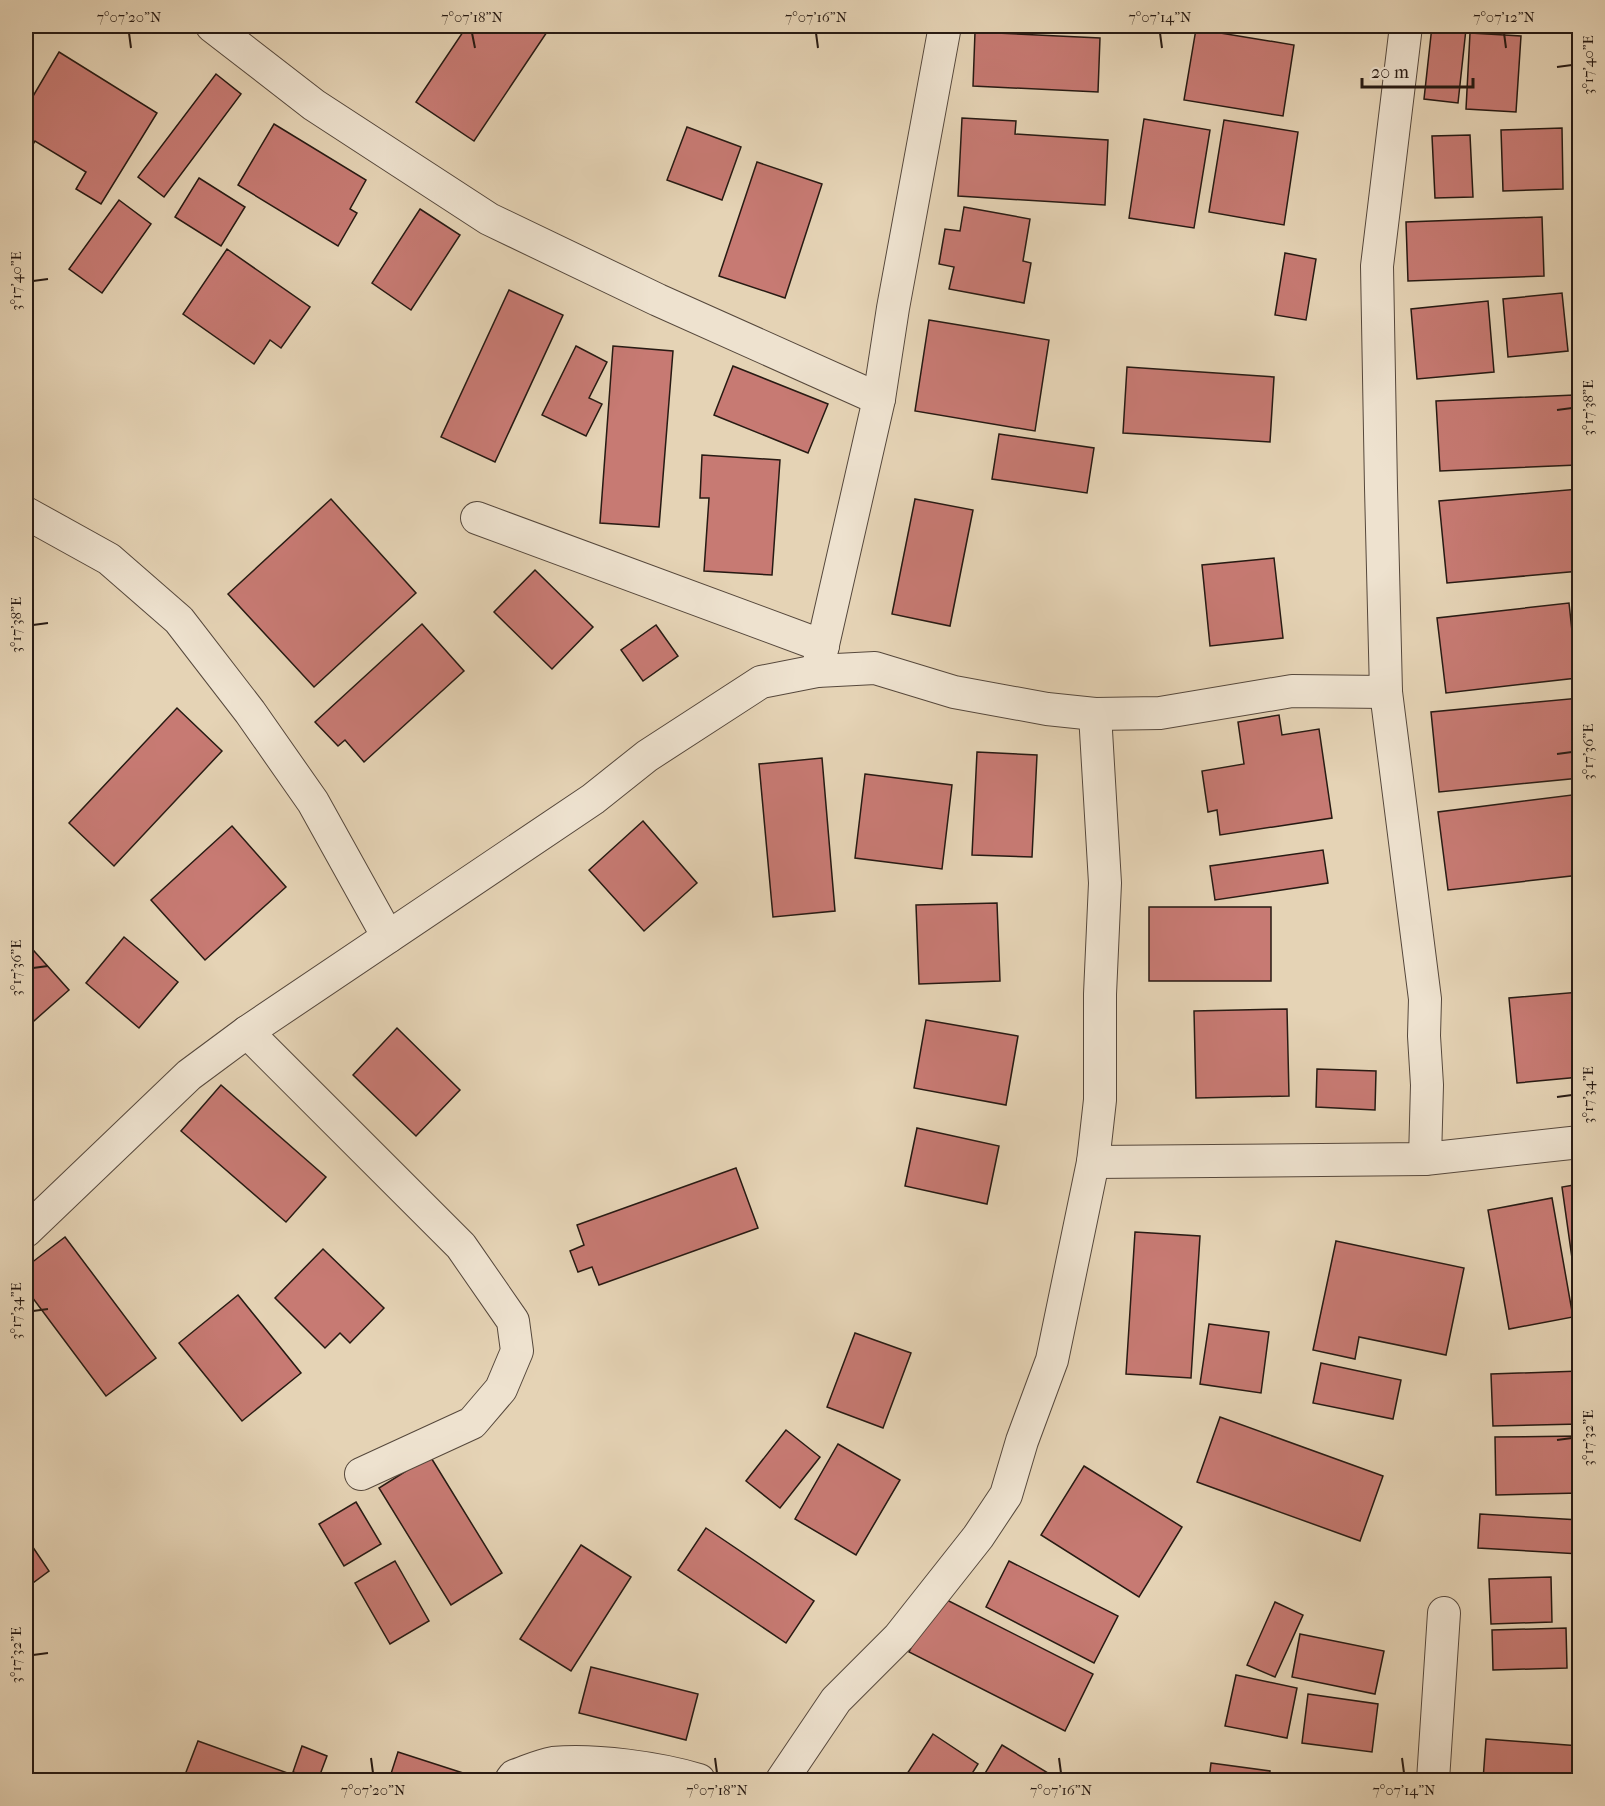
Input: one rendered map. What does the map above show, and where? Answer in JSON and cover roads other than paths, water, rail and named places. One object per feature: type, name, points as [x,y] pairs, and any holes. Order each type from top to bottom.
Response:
[{"type":"street","points":[[212,26],[314,105],[489,219],[658,300],[879,399]]},
{"type":"street","points":[[820,659],[879,399],[893,308],[945,26]]},
{"type":"street","points":[[1406,26],[1377,266],[1386,692],[1425,999],[1424,1036],[1427,1085],[1425,1159]]},
{"type":"street","points":[[26,514],[109,559],[179,620],[250,712],[313,802],[388,937]]},
{"type":"street","points":[[477,518],[820,659],[875,668],[954,692],[1047,709],[1095,714],[1160,713],[1292,691],[1386,692]]},
{"type":"street","points":[[26,1231],[189,1076],[247,1032],[593,799],[647,756],[761,682],[820,659]]},
{"type":"street","points":[[782,1780],[836,1700],[899,1637],[978,1538],[1006,1495],[1022,1441],[1052,1360],[1093,1162],[1100,1100],[1100,994],[1104,882],[1095,714]]},
{"type":"street","points":[[247,1032],[461,1246],[513,1321],[517,1351],[501,1389],[472,1423],[360,1474]]},
{"type":"street","points":[[1093,1162],[1425,1159],[1580,1142]]},
{"type":"street","points":[[1433,1780],[1444,1613]]},
{"type":"street","points":[[511,1780],[514,1776],[552,1763],[612,1764],[679,1774],[699,1780]]}]
